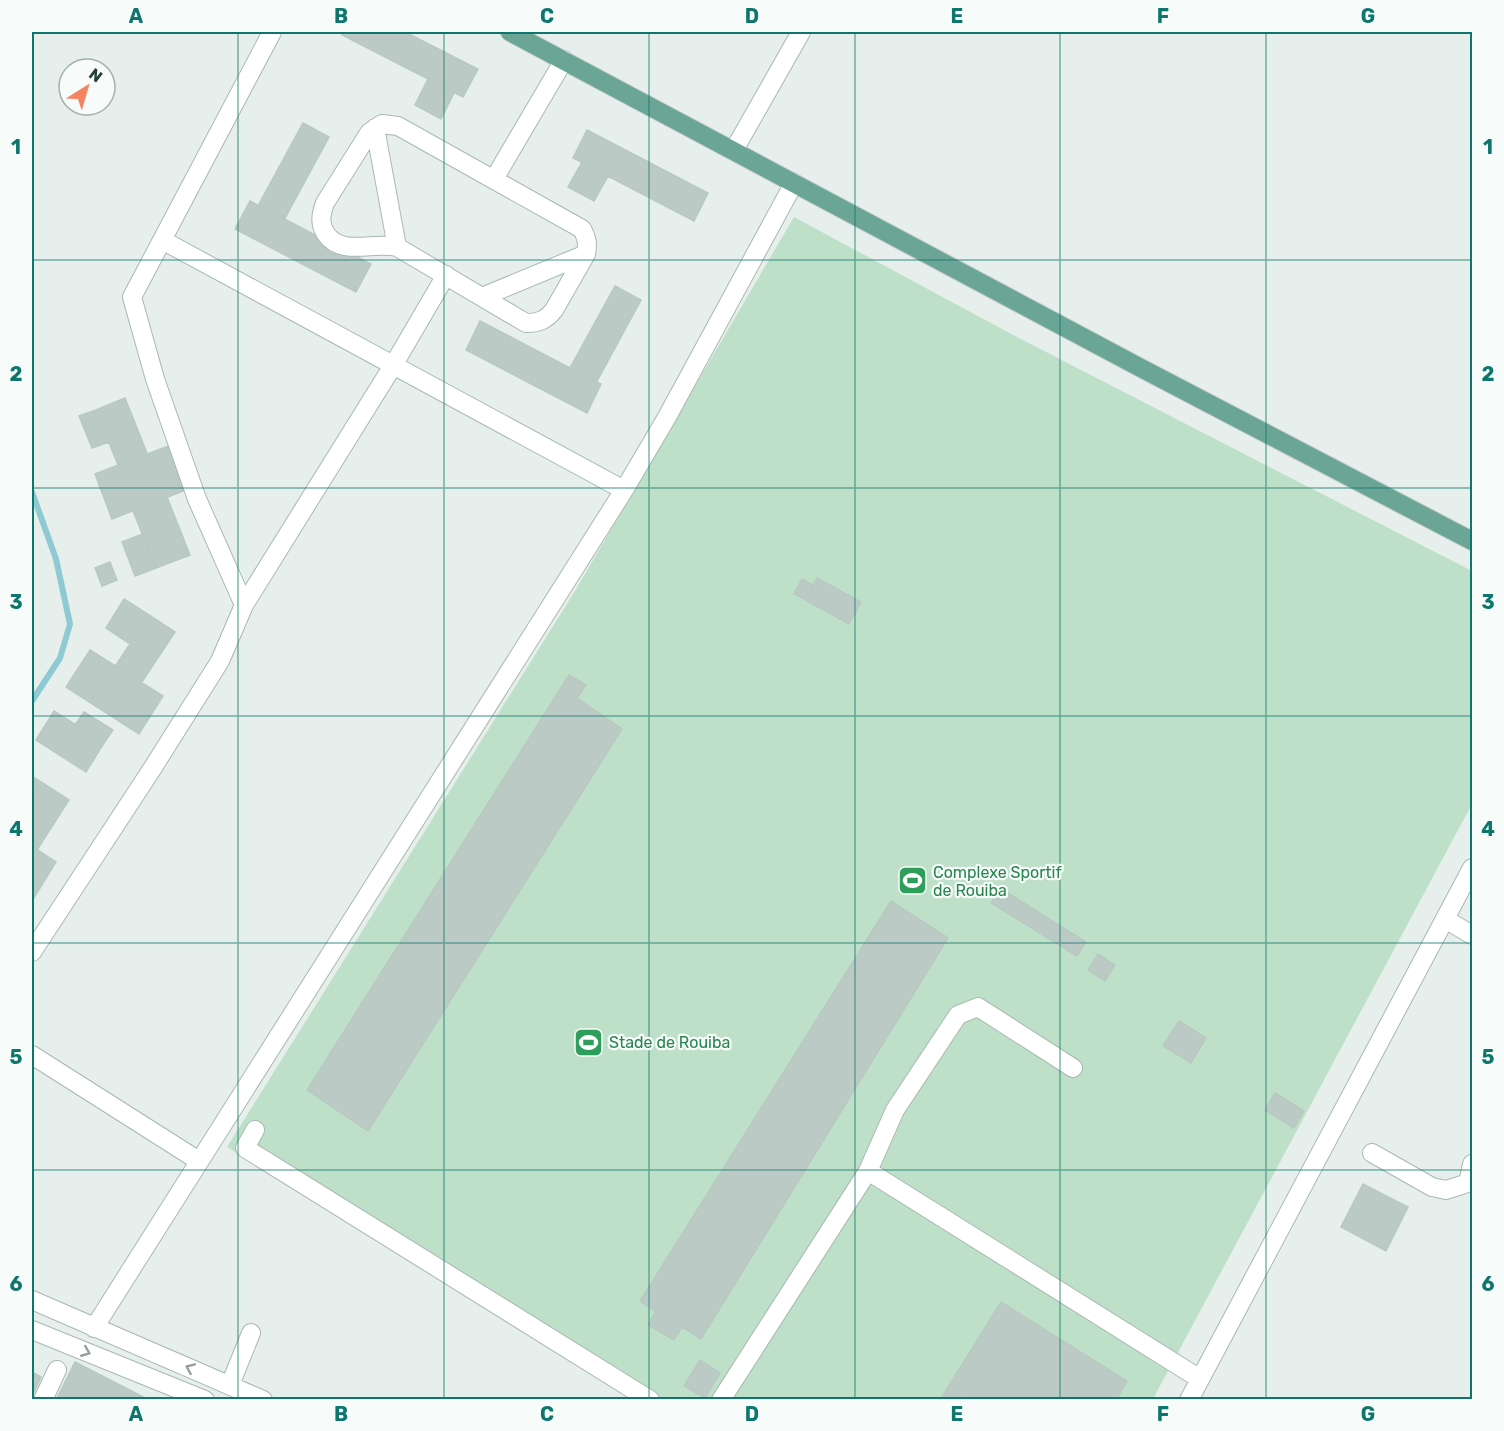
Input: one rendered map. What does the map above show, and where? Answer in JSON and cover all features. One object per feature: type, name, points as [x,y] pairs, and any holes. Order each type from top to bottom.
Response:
[{"type":"main road","points":[[510,32],[1149,372],[1473,541]]},
{"type":"street","points":[[244,605],[197,499],[155,379],[132,297],[272,32]]},
{"type":"street","points":[[734,150],[801,32]]},
{"type":"street","points":[[494,179],[564,60]]},
{"type":"street","points":[[382,124],[398,126],[582,229],[588,245],[586,254],[547,319],[537,323],[526,323],[397,247],[390,245],[349,247],[331,240],[324,232],[321,223],[325,203],[369,133],[375,128],[382,124]]},
{"type":"street","points":[[375,128],[397,247]]},
{"type":"street","points":[[94,1328],[624,489],[667,417],[794,183]]},
{"type":"street","points":[[162,240],[624,489]]},
{"type":"street","points":[[482,297],[586,254]]},
{"type":"street","points":[[32,952],[213,671],[244,605],[394,364],[446,275]]},
{"type":"street","points":[[1189,1400],[1473,868]]},
{"type":"street","points":[[1445,919],[1473,935]]},
{"type":"street","points":[[721,1400],[868,1171],[895,1110],[958,1015],[978,1007],[1072,1068]]},
{"type":"street","points":[[32,1055],[199,1161]]},
{"type":"street","points":[[255,1130],[245,1148],[650,1400]]},
{"type":"street","points":[[1371,1153],[1432,1187],[1446,1190],[1470,1182],[1473,1164]]},
{"type":"street","points":[[868,1171],[1200,1379]]},
{"type":"street","points":[[32,1300],[264,1400]]},
{"type":"street","points":[[32,1330],[205,1400]]},
{"type":"street","points":[[230,1385],[250,1334]]},
{"type":"street","points":[[43,1400],[57,1370]]},
{"type":"green space","name":"Complexe Sportif de Rouiba","points":[[794,217],[1015,336],[1472,571],[1472,804],[1153,1399],[632,1399],[227,1147],[575,591]]},
{"type":"building","points":[[343,32],[405,32],[478,69],[463,97],[342,35]]},
{"type":"building","points":[[428,79],[454,93],[441,119],[415,105]]},
{"type":"building","points":[[303,123],[329,137],[284,220],[258,206]]},
{"type":"building","points":[[587,130],[708,193],[694,221],[573,158]]},
{"type":"building","points":[[582,162],[608,176],[594,201],[568,187]]},
{"type":"building","points":[[250,201],[371,264],[356,292],[235,229]]},
{"type":"building","points":[[615,286],[641,300],[596,383],[570,368]]},
{"type":"building","points":[[480,321],[601,384],[587,413],[466,350]]},
{"type":"building","points":[[125,398],[147,453],[118,465],[96,410]]},
{"type":"building","points":[[96,410],[109,442],[92,448],[79,416]]},
{"type":"building","points":[[171,445],[188,489],[112,519],[95,474]]},
{"type":"building","points":[[167,497],[190,555],[156,568],[133,511]]},
{"type":"building","points":[[143,534],[156,568],[135,576],[122,542]]},
{"type":"building","points":[[110,562],[117,580],[102,586],[95,568]]},
{"type":"building","points":[[817,578],[861,602],[849,624],[805,600]]},
{"type":"building","points":[[802,579],[814,586],[806,600],[794,594]]},
{"type":"building","points":[[124,599],[149,615],[130,644],[106,628]]},
{"type":"building","points":[[149,615],[175,632],[142,682],[116,665]]},
{"type":"building","points":[[90,650],[163,696],[139,734],[66,687]]},
{"type":"building","points":[[569,675],[586,685],[577,698],[622,729],[368,1131],[307,1090]]},
{"type":"building","points":[[54,711],[104,743],[86,772],[36,740]]},
{"type":"building","points":[[84,712],[113,730],[104,743],[75,725]]},
{"type":"building","points":[[32,776],[41,782],[32,797]]},
{"type":"building","points":[[41,782],[69,800],[37,850],[32,846],[32,798]]},
{"type":"building","points":[[32,846],[56,862],[32,901]]},
{"type":"building","points":[[1000,888],[1086,942],[1077,956],[991,903]]},
{"type":"building","points":[[891,901],[948,938],[701,1339],[682,1327],[674,1340],[648,1325],[656,1312],[640,1301]]},
{"type":"building","points":[[1098,954],[1115,965],[1105,981],[1088,970]]},
{"type":"building","points":[[1179,1021],[1206,1038],[1191,1063],[1163,1046]]},
{"type":"building","points":[[1275,1093],[1304,1111],[1294,1128],[1265,1110]]},
{"type":"building","points":[[1363,1184],[1408,1207],[1386,1251],[1341,1227]]},
{"type":"building","points":[[1001,1302],[1127,1381],[1116,1400],[940,1400]]},
{"type":"building","points":[[700,1360],[720,1373],[705,1398],[684,1386]]},
{"type":"building","points":[[75,1362],[149,1400],[56,1400]]},
{"type":"building","points":[[32,1372],[41,1377],[32,1397]]},
{"type":"waterway","points":[[32,492],[56,559],[70,624],[60,658],[32,701]]},
{"type":"place","name":"Complexe Sportif de Rouiba","points":[[912,881]]},
{"type":"place","name":"Stade de Rouiba","points":[[588,1042]]}]
